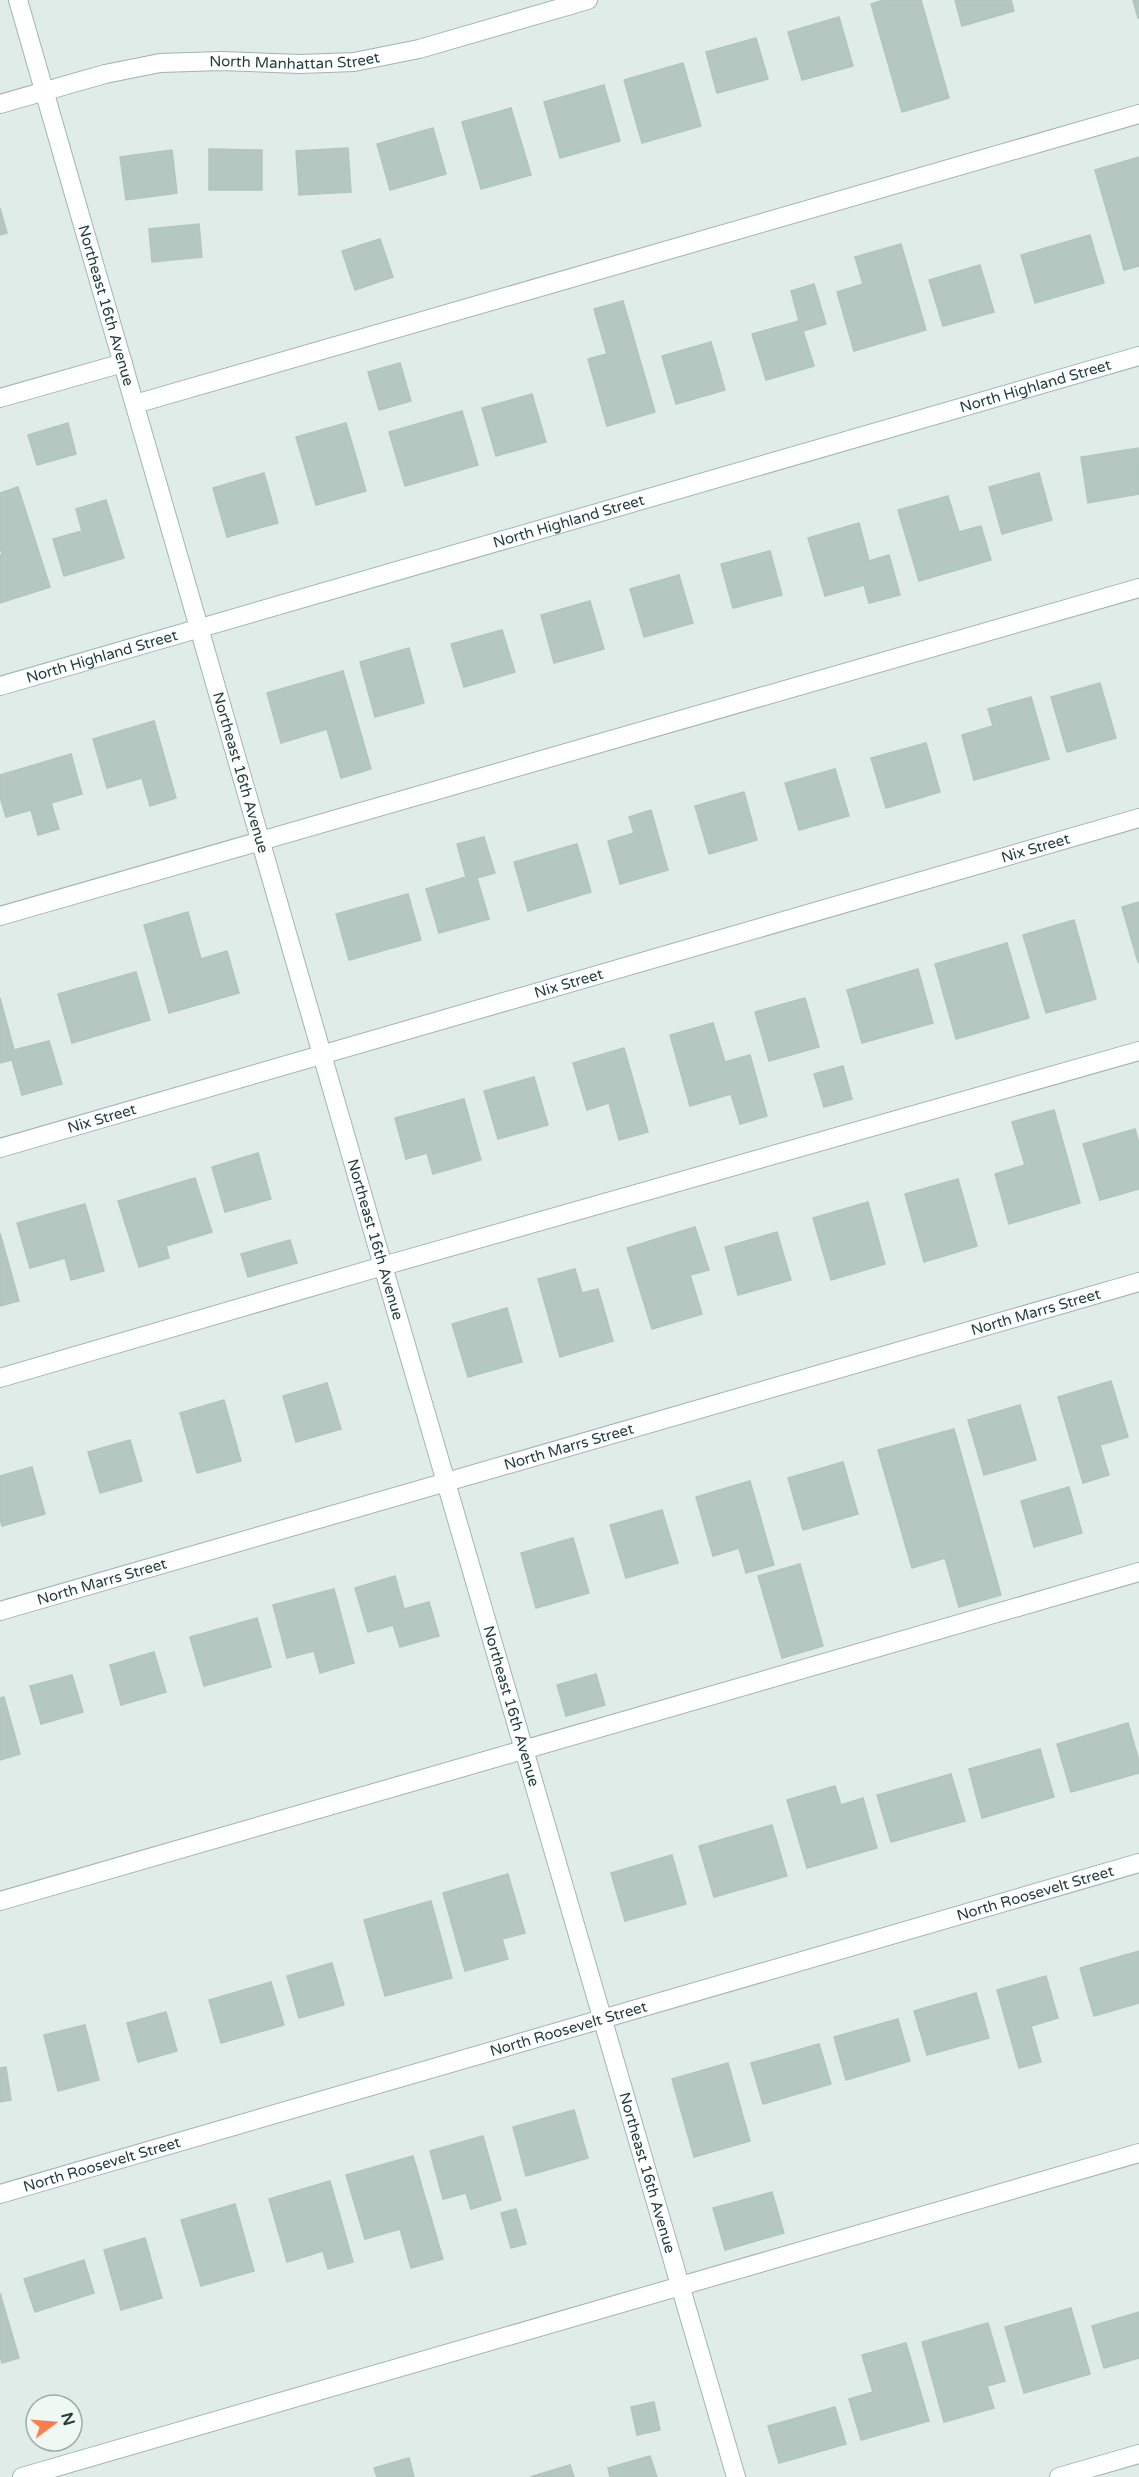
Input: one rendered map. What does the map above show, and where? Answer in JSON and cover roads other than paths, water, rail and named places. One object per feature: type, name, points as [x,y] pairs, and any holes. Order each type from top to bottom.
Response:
[{"type":"street","name":"Northeast 16th Avenue","points":[[18,0],[382,1266],[736,2477]]},
{"type":"street","name":"North Manhattan Street","points":[[0,105],[105,74],[160,63],[354,62],[419,49],[588,0]]},
{"type":"street","points":[[135,404],[1139,114]]},
{"type":"street","name":"North Highland Street","points":[[0,686],[1139,356]]},
{"type":"street","points":[[0,398],[123,363]]},
{"type":"street","points":[[0,916],[1139,588]]},
{"type":"street","name":"Nix Street","points":[[0,1148],[1139,818]]},
{"type":"street","points":[[0,1378],[382,1266],[1139,1050]]},
{"type":"street","name":"North Marrs Street","points":[[0,1611],[1139,1282]]},
{"type":"street","points":[[0,1901],[1139,1572]]},
{"type":"street","name":"North Roosevelt Street","points":[[0,2194],[1139,1863]]},
{"type":"street","points":[[22,2477],[1139,2153]]},
{"type":"street","points":[[1059,2477],[1139,2454]]}]
